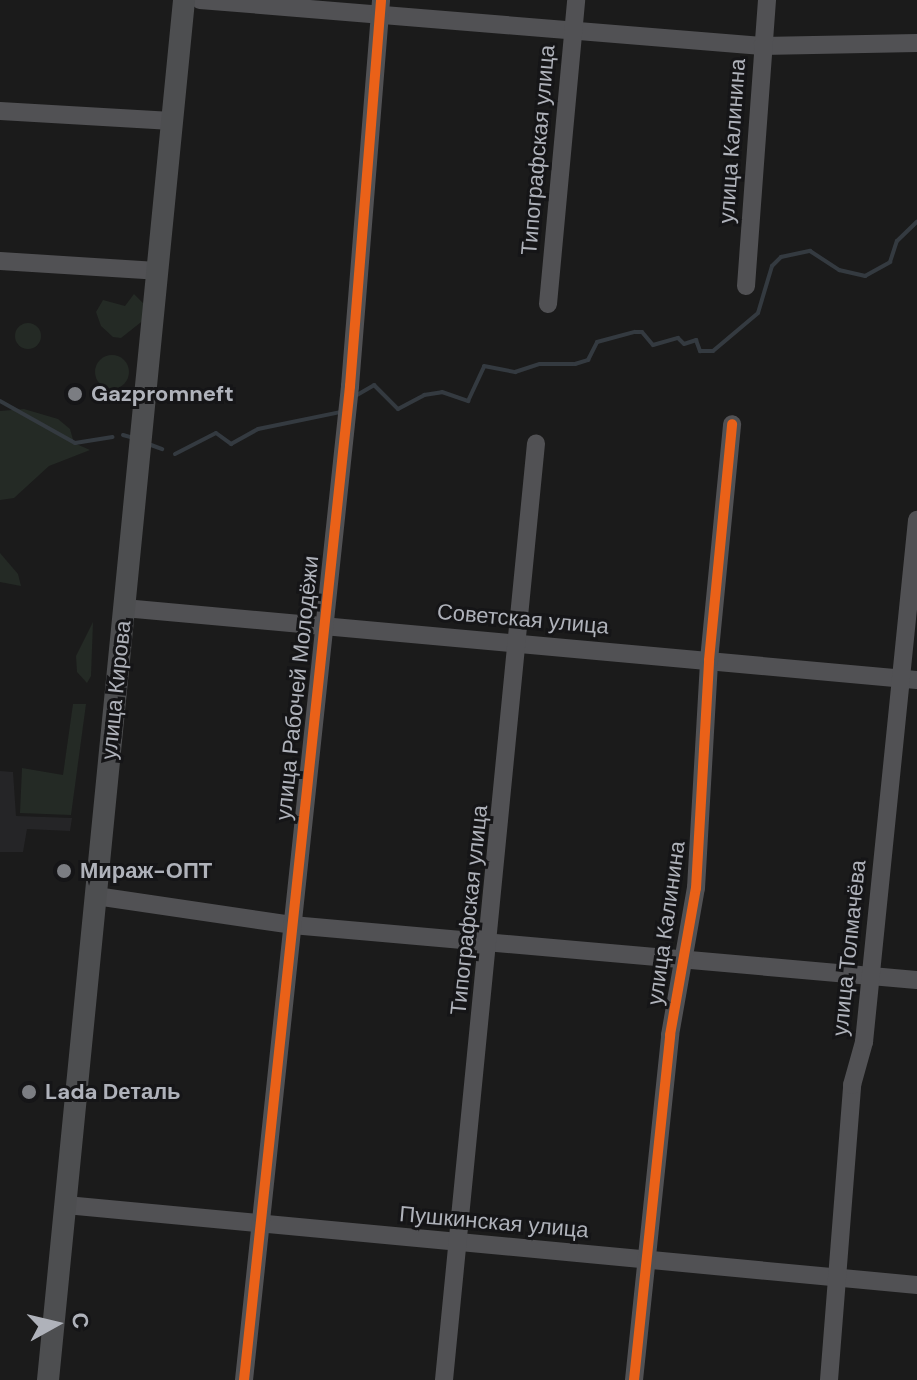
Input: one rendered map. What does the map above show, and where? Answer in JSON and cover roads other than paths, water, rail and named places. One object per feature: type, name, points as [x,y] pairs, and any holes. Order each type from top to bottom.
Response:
[{"type":"main road","name":"улица Кирова","points":[[48,1380],[184,0]]},
{"type":"street","points":[[200,0],[380,9],[573,34],[762,46],[917,43]]},
{"type":"street","name":"Типографская улица","points":[[548,304],[576,0]]},
{"type":"street","name":"улица Калинина","points":[[746,286],[767,0]]},
{"type":"street","name":"улица Рабочей Молодёжи","points":[[244,1380],[350,386],[380,9]]},
{"type":"street","points":[[0,111],[172,121]]},
{"type":"street","points":[[0,261],[157,271]]},
{"type":"street","name":"улица Калинина","points":[[634,1380],[644,1260],[670,1035],[696,888],[709,660],[732,424]]},
{"type":"street","name":"Типографская улица","points":[[444,1380],[490,945],[536,444]]},
{"type":"street","name":"улица Толмачёва","points":[[829,1380],[852,1085],[864,1042],[869,975],[908,680],[917,520]]},
{"type":"street","name":"Советская улица","points":[[124,608],[908,680]]},
{"type":"street","points":[[96,896],[292,925],[684,963],[917,980]]},
{"type":"street","name":"Пушкинская улица","points":[[66,1205],[917,1285]]},
{"type":"waterway","points":[[357,395],[374,385],[398,409],[424,395],[442,392],[468,401],[484,366],[515,372],[540,364],[575,364],[588,360],[597,342],[635,332],[642,332],[653,345],[678,338],[684,344],[696,340],[700,351],[713,351],[758,313],[772,266],[781,257],[810,251],[839,270],[865,276],[890,262],[897,241],[917,222]]},
{"type":"waterway","points":[[0,401],[75,443],[113,437]]},
{"type":"waterway","points":[[175,454],[216,433],[231,444],[258,429],[341,412]]},
{"type":"waterway","points":[[123,435],[130,437]]},
{"type":"waterway","points":[[151,445],[162,449]]},
{"type":"place","name":"Gazpromneft","points":[[75,394]]},
{"type":"place","name":"Мираж-ОПТ","points":[[64,871]]},
{"type":"place","name":"Lada Dеталь","points":[[29,1092]]}]
